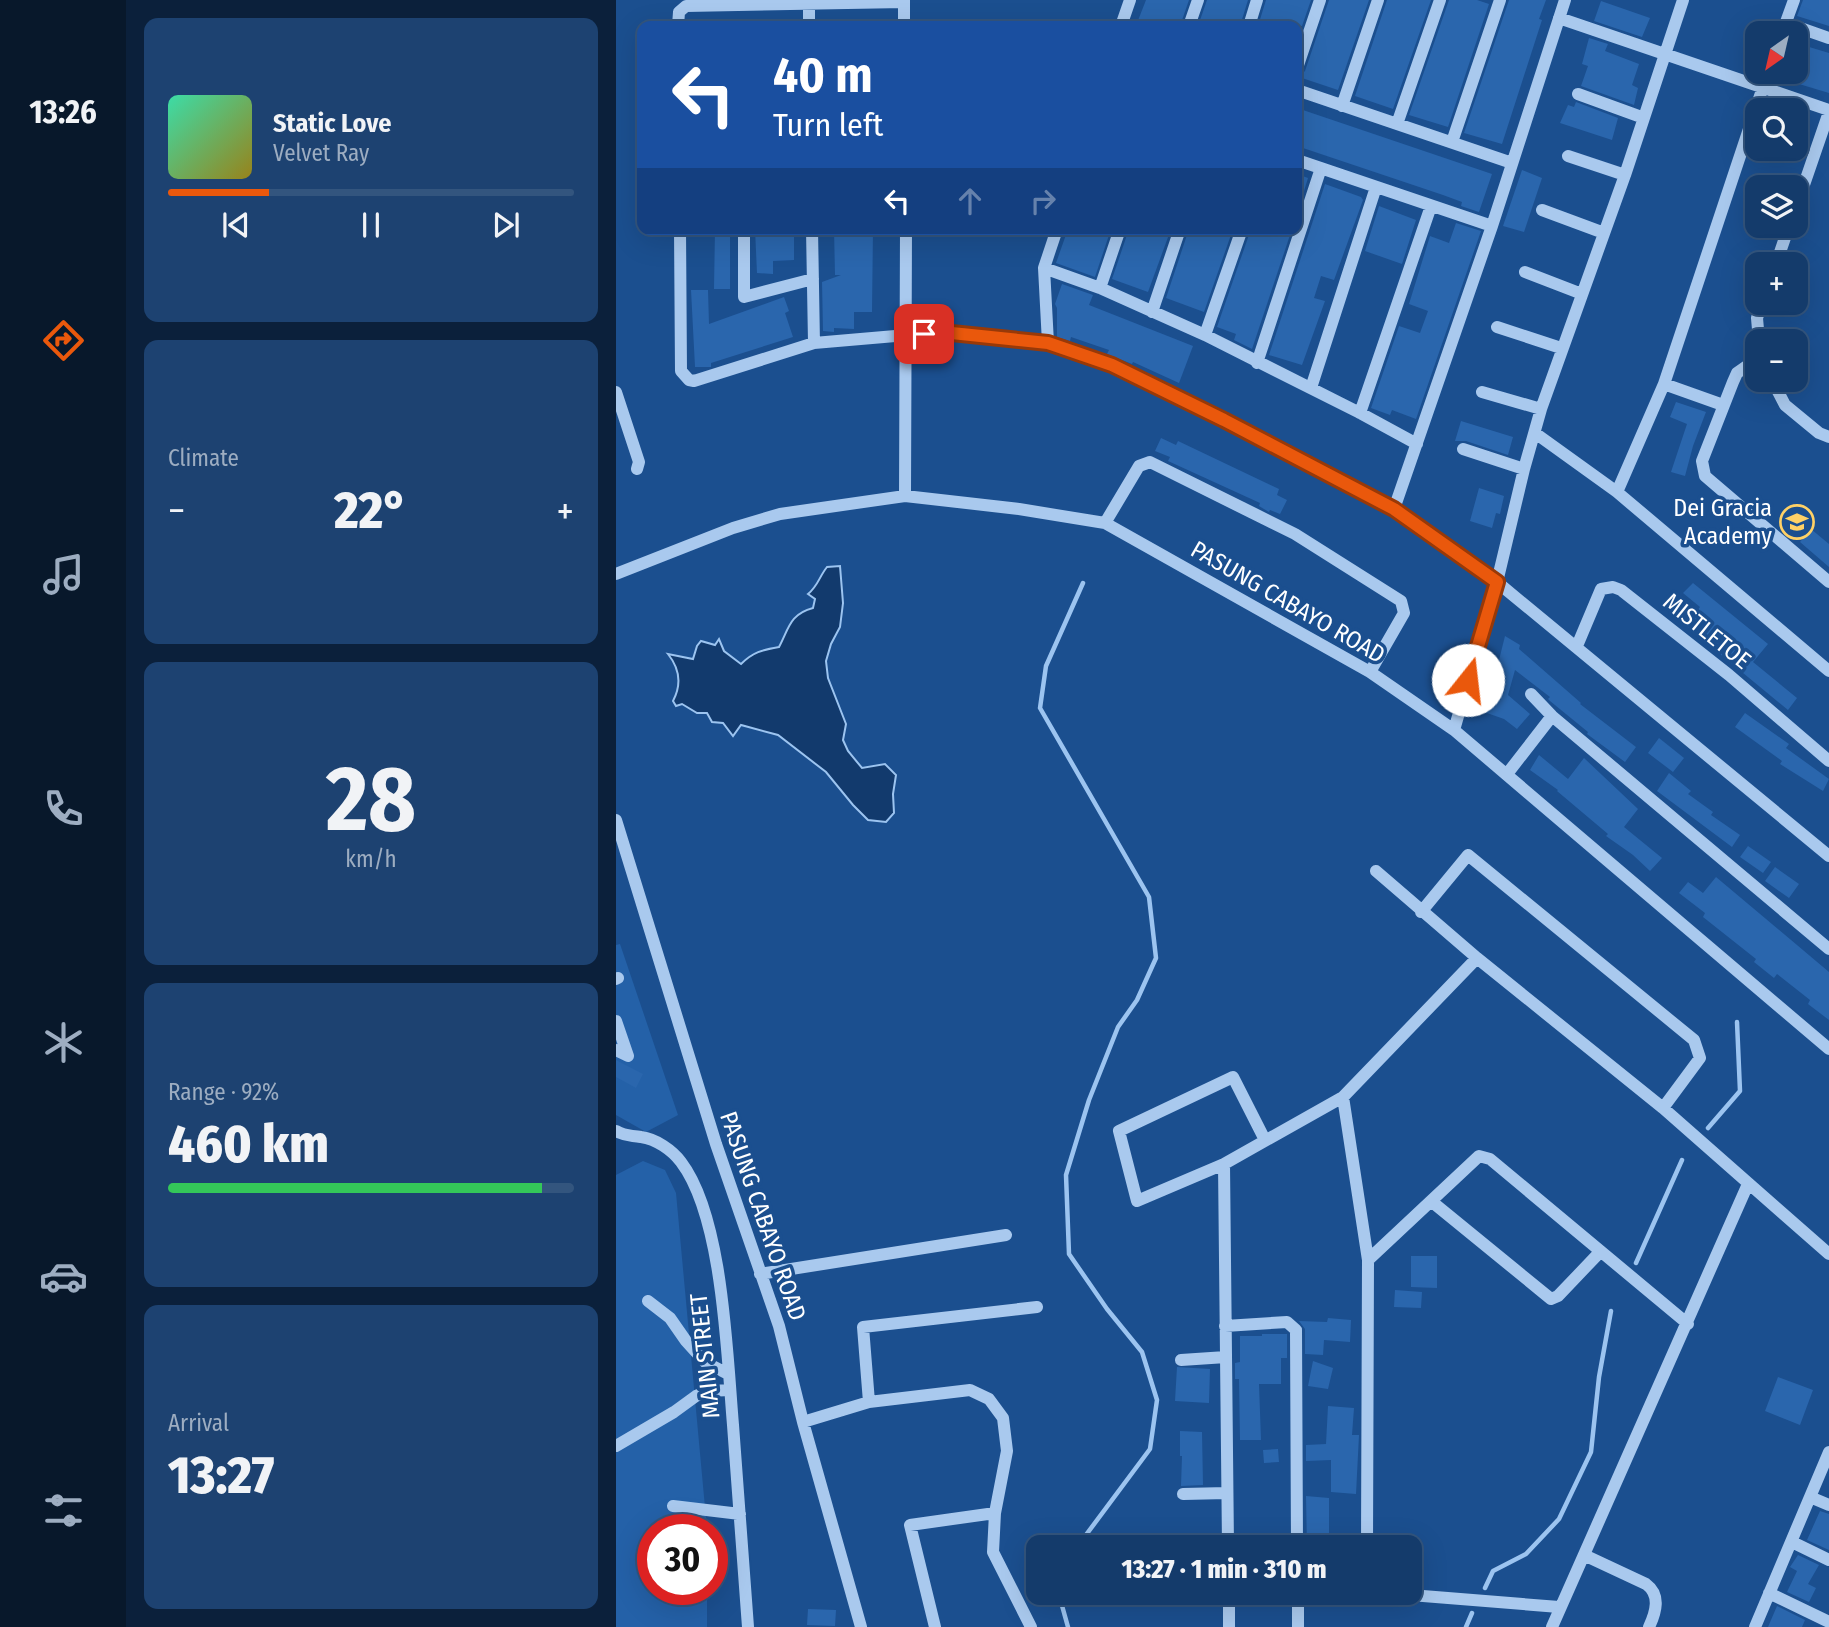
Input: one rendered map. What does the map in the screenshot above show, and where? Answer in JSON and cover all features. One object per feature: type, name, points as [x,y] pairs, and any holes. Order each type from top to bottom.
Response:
[{"type":"street","points":[[1123,21],[1130,0]]},
{"type":"street","points":[[1191,21],[1198,0]]},
{"type":"street","points":[[1251,21],[1257,0]]},
{"type":"street","points":[[1302,53],[1320,0]]},
{"type":"street","points":[[1342,106],[1378,0]]},
{"type":"street","points":[[1397,124],[1440,0]]},
{"type":"street","points":[[1452,142],[1500,0]]},
{"type":"street","points":[[1394,509],[1492,226],[1565,0]]},
{"type":"street","points":[[1454,730],[1497,582],[1541,409],[1625,175],[1683,0]]},
{"type":"street","points":[[1786,21],[1794,0]]},
{"type":"street","points":[[678,21],[679,12],[686,6],[904,1],[904,21]]},
{"type":"street","points":[[809,2],[809,21]]},
{"type":"street","points":[[1559,18],[1829,111],[1807,175]]},
{"type":"street","points":[[1808,33],[1829,38]]},
{"type":"street","points":[[1616,492],[1664,384],[1764,84]]},
{"type":"street","points":[[1302,92],[1512,163]]},
{"type":"street","points":[[1578,94],[1644,118]]},
{"type":"street","points":[[1568,156],[1625,175]]},
{"type":"street","points":[[1302,162],[1492,226]]},
{"type":"street","points":[[1302,226],[1321,168]]},
{"type":"street","points":[[1311,388],[1376,187]]},
{"type":"street","points":[[1360,413],[1431,206]]},
{"type":"street","points":[[1542,210],[1604,233]]},
{"type":"street","points":[[680,235],[681,371],[685,378],[694,381],[814,343],[942,332],[1048,343],[1112,365],[1394,509],[1497,582],[1829,856]]},
{"type":"street","points":[[744,235],[744,297],[813,279]]},
{"type":"street","points":[[812,235],[814,343]]},
{"type":"street","points":[[905,496],[906,235]]},
{"type":"street","points":[[1048,343],[1044,268],[1055,235]]},
{"type":"street","points":[[1100,288],[1118,235]]},
{"type":"street","points":[[1152,312],[1178,235]]},
{"type":"street","points":[[1205,335],[1240,235]]},
{"type":"street","points":[[1257,362],[1299,235]]},
{"type":"street","points":[[1044,268],[1100,288],[1205,335],[1417,444]]},
{"type":"street","points":[[1525,272],[1582,294]]},
{"type":"street","points":[[1497,327],[1561,348]]},
{"type":"street","points":[[1745,367],[1737,373],[1702,461],[1705,476],[1829,582]]},
{"type":"street","points":[[1664,384],[1723,405]]},
{"type":"street","points":[[616,392],[639,462],[637,468]]},
{"type":"street","points":[[1482,392],[1541,409]]},
{"type":"street","points":[[1778,392],[1785,405],[1819,433],[1829,437]]},
{"type":"street","points":[[1535,433],[1616,492],[1829,671]]},
{"type":"street","points":[[1463,449],[1524,469]]},
{"type":"street","points":[[1104,523],[1139,466],[1150,462],[1295,534],[1401,601],[1404,614],[1370,672]]},
{"type":"street","name":"PASUNG CABAYO ROAD","points":[[616,574],[733,528],[780,514],[905,496],[1019,509],[1104,523],[1370,672],[1454,730],[1829,1049]]},
{"type":"street","name":"MISTLETOE","points":[[1577,646],[1601,589],[1613,587],[1621,590],[1730,675],[1829,761]]},
{"type":"street","points":[[1531,694],[1552,716],[1829,949]]},
{"type":"street","points":[[1507,774],[1552,716]]},
{"type":"street","name":"PASUNG CABAYO ROAD","points":[[616,820],[716,1144],[779,1326],[861,1627]]},
{"type":"street","points":[[1421,912],[1468,855],[1479,863],[1694,1040],[1700,1058],[1663,1108]]},
{"type":"street","points":[[1376,872],[1421,912],[1663,1108],[1829,1254]]},
{"type":"street","points":[[1265,1140],[1233,1077],[1119,1131],[1137,1201],[1224,1164],[1343,1097],[1477,958]]},
{"type":"street","points":[[616,1021],[628,1056],[616,1050]]},
{"type":"street","points":[[1343,1097],[1368,1260],[1367,1535]]},
{"type":"street","name":"MAIN STREET","points":[[619,1137],[642,1137],[668,1149],[682,1163],[703,1206],[716,1261],[729,1374],[748,1627]]},
{"type":"street","points":[[1368,1260],[1479,1156],[1490,1159],[1688,1324]]},
{"type":"street","points":[[1224,1164],[1228,1535]]},
{"type":"street","points":[[1552,1627],[1748,1184]]},
{"type":"street","points":[[1431,1201],[1551,1299],[1558,1296],[1600,1252]]},
{"type":"street","points":[[760,1274],[1006,1235]]},
{"type":"street","points":[[648,1301],[670,1318],[705,1362],[729,1374]]},
{"type":"street","points":[[869,1402],[863,1327],[1037,1307]]},
{"type":"street","points":[[1226,1326],[1287,1322],[1296,1329],[1297,1535]]},
{"type":"street","points":[[1181,1360],[1226,1357]]},
{"type":"street","points":[[616,1447],[696,1396],[707,1391],[730,1390]]},
{"type":"street","points":[[803,1422],[869,1402],[970,1390],[989,1399],[1003,1418],[1007,1451],[995,1513],[993,1552],[1031,1627]]},
{"type":"street","points":[[1755,1627],[1828,1459]]},
{"type":"street","points":[[1183,1494],[1227,1493]]},
{"type":"street","points":[[1810,1497],[1829,1505]]},
{"type":"street","points":[[673,1506],[740,1514]]},
{"type":"street","points":[[935,1627],[910,1525],[995,1513]]},
{"type":"street","points":[[1792,1542],[1829,1560]]},
{"type":"street","points":[[1584,1555],[1654,1590],[1657,1599],[1649,1627]]},
{"type":"street","points":[[1769,1593],[1829,1622]]},
{"type":"street","points":[[1422,1596],[1559,1607]]},
{"type":"street","points":[[1228,1605],[1229,1627]]},
{"type":"street","points":[[1298,1605],[1298,1627]]},
{"type":"shaded area","points":[[840,566],[843,603],[840,627],[826,661],[828,678],[846,724],[843,740],[848,751],[862,768],[885,764],[896,775],[894,813],[886,822],[868,820],[826,772],[778,735],[741,725],[733,736],[723,723],[712,722],[707,713],[697,713],[682,704],[676,706],[673,701],[678,689],[678,677],[668,654],[693,659],[701,641],[715,645],[719,639],[724,651],[741,664],[758,652],[779,647],[795,618],[813,608],[815,599],[808,594],[827,567]]},
{"type":"shaded area","points":[[620,944],[678,1115],[646,1132],[616,1115],[616,945]]},
{"type":"shaded area","points":[[643,1161],[665,1170],[676,1193],[706,1514],[637,1514],[637,1605],[707,1605],[707,1627],[616,1627],[616,1175]]},
{"type":"building","points":[[1146,0],[1189,0],[1182,21],[1138,21]]},
{"type":"building","points":[[1207,0],[1248,0],[1242,21],[1200,21]]},
{"type":"building","points":[[1266,0],[1311,0],[1302,26],[1302,21],[1260,21]]},
{"type":"building","points":[[1329,0],[1369,0],[1338,90],[1302,78]]},
{"type":"building","points":[[1387,0],[1431,0],[1393,109],[1355,96]]},
{"type":"building","points":[[1449,0],[1477,0],[1489,4],[1448,127],[1409,115]]},
{"type":"building","points":[[1509,0],[1546,0],[1502,144],[1464,133]]},
{"type":"building","points":[[1803,0],[1829,0],[1829,26],[1797,16]]},
{"type":"building","points":[[1601,1],[1650,18],[1642,37],[1594,21]]},
{"type":"building","points":[[1589,38],[1608,44],[1605,51],[1639,64],[1632,85],[1638,88],[1634,105],[1581,86],[1588,66],[1582,64]]},
{"type":"building","points":[[1808,47],[1829,53],[1829,93],[1799,84],[1808,84]]},
{"type":"building","points":[[1576,102],[1618,118],[1612,140],[1560,123],[1568,105],[1574,107]]},
{"type":"building","points":[[1302,110],[1492,174],[1479,212],[1461,206],[1462,202],[1302,148]]},
{"type":"building","points":[[1522,170],[1542,178],[1524,232],[1503,226]]},
{"type":"building","points":[[1302,176],[1308,178],[1302,198]]},
{"type":"building","points":[[1325,184],[1363,200],[1334,280],[1321,276],[1314,298],[1325,301],[1302,365],[1269,355]]},
{"type":"building","points":[[1379,206],[1416,220],[1402,264],[1365,251]]},
{"type":"building","points":[[1456,223],[1481,231],[1416,419],[1392,410],[1390,415],[1371,408],[1399,326],[1420,333],[1428,311],[1409,304],[1430,236],[1449,243]]},
{"type":"building","points":[[715,235],[730,235],[730,289],[714,289]]},
{"type":"building","points":[[755,235],[794,235],[794,260],[773,261],[773,274],[757,273]]},
{"type":"building","points":[[834,235],[873,235],[872,312],[854,312],[854,329],[834,328],[834,332],[823,331],[822,282],[841,275],[835,275]]},
{"type":"building","points":[[1066,235],[1109,235],[1095,277],[1056,263]]},
{"type":"building","points":[[1127,235],[1169,235],[1148,292],[1112,279]]},
{"type":"building","points":[[1187,235],[1231,235],[1204,312],[1166,298]]},
{"type":"building","points":[[1249,235],[1290,235],[1252,349],[1234,340],[1236,334],[1217,327]]},
{"type":"building","points":[[1062,284],[1093,295],[1089,305],[1193,346],[1179,383],[1133,362],[1132,364],[1107,354],[1109,350],[1071,337],[1070,341],[1057,337],[1055,304]]},
{"type":"building","points":[[691,290],[708,290],[709,324],[784,297],[789,311],[785,313],[793,337],[711,363],[711,367],[695,367]]},
{"type":"building","points":[[1676,402],[1706,412],[1685,476],[1671,472],[1687,424],[1670,417]]},
{"type":"building","points":[[1461,421],[1513,437],[1508,455],[1466,441],[1455,441]]},
{"type":"building","points":[[1161,438],[1176,445],[1178,441],[1279,489],[1277,495],[1287,500],[1280,514],[1270,510],[1269,512],[1259,506],[1260,503],[1168,461],[1170,457],[1155,451]]},
{"type":"building","points":[[1479,488],[1504,496],[1500,514],[1496,513],[1492,528],[1470,521]]},
{"type":"building","points":[[1811,529],[1829,544],[1829,567],[1800,542]]},
{"type":"building","points":[[1693,583],[1768,644],[1753,662],[1797,698],[1788,710],[1685,625],[1700,607],[1683,593]]},
{"type":"building","points":[[1505,636],[1520,645],[1519,649],[1580,704],[1636,747],[1625,762],[1587,734],[1588,732],[1548,699],[1550,697],[1515,670],[1508,695],[1530,714],[1517,729],[1504,719],[1484,712],[1489,694],[1481,692],[1488,665],[1497,668]]},
{"type":"building","points":[[1745,713],[1789,744],[1786,748],[1829,779],[1823,791],[1780,764],[1782,761],[1735,727]]},
{"type":"building","points":[[1659,738],[1684,758],[1673,772],[1648,753]]},
{"type":"building","points":[[1539,755],[1568,779],[1584,758],[1638,809],[1624,827],[1662,858],[1650,871],[1606,836],[1608,834],[1558,790],[1530,770]]},
{"type":"building","points":[[1669,773],[1691,791],[1688,794],[1713,812],[1711,815],[1740,835],[1732,847],[1657,791]]},
{"type":"building","points":[[1748,846],[1771,862],[1763,873],[1740,857]]},
{"type":"building","points":[[1775,867],[1799,884],[1789,898],[1765,881]]},
{"type":"building","points":[[1716,877],[1829,972],[1829,1020],[1808,1004],[1810,1000],[1777,974],[1774,978],[1754,962],[1756,959],[1703,917],[1705,913],[1679,893],[1688,882],[1703,893]]},
{"type":"building","points":[[616,1060],[643,1074],[636,1088],[616,1077]]},
{"type":"building","points":[[1411,1256],[1437,1256],[1437,1288],[1411,1287]]},
{"type":"building","points":[[1395,1290],[1422,1292],[1421,1308],[1394,1307]]},
{"type":"building","points":[[1328,1318],[1351,1320],[1350,1342],[1324,1340],[1323,1355],[1305,1354],[1305,1329],[1299,1321],[1327,1322]]},
{"type":"building","points":[[1287,1334],[1287,1358],[1281,1358],[1281,1384],[1259,1384],[1261,1440],[1240,1440],[1239,1379],[1235,1379],[1235,1363],[1240,1362],[1240,1336]]},
{"type":"building","points":[[1313,1361],[1333,1368],[1328,1389],[1308,1386]]},
{"type":"building","points":[[1177,1367],[1210,1369],[1209,1403],[1175,1401]]},
{"type":"building","points":[[1778,1377],[1813,1390],[1800,1425],[1765,1411]]},
{"type":"building","points":[[1328,1406],[1354,1408],[1352,1435],[1359,1435],[1356,1494],[1331,1492],[1331,1460],[1306,1461],[1306,1445],[1326,1444]]},
{"type":"building","points":[[1180,1431],[1202,1432],[1203,1485],[1181,1486]]},
{"type":"building","points":[[1278,1449],[1279,1462],[1264,1463],[1263,1450]]},
{"type":"building","points":[[1306,1496],[1329,1498],[1329,1535],[1307,1535]]},
{"type":"building","points":[[1820,1511],[1829,1514],[1829,1550],[1807,1540]]},
{"type":"building","points":[[1798,1555],[1819,1565],[1808,1584],[1816,1588],[1809,1602],[1787,1592],[1797,1571],[1790,1567]]},
{"type":"building","points":[[1777,1606],[1805,1620],[1802,1627],[1768,1627]]},
{"type":"building","points":[[808,1609],[836,1610],[835,1626],[807,1625]]},
{"type":"waterway","points":[[1083,583],[1046,666],[1040,708],[1149,897],[1156,958],[1137,1000],[1118,1027],[1089,1100],[1066,1175],[1069,1254],[1107,1309],[1142,1352],[1157,1400],[1150,1449],[1086,1535]]},
{"type":"waterway","points":[[1708,1128],[1740,1091],[1737,1022]]},
{"type":"waterway","points":[[1636,1263],[1682,1160]]},
{"type":"waterway","points":[[1485,1588],[1493,1571],[1526,1554],[1559,1519],[1591,1452],[1599,1377],[1611,1311]]},
{"type":"waterway","points":[[1062,1605],[1068,1627]]},
{"type":"waterway","points":[[1466,1627],[1472,1613]]},
{"type":"place","name":"Dei Gracia Academy","points":[[1797,522]]},
{"type":"route","points":[[924,334],[942,332],[1048,343],[1112,365],[1394,509],[1497,582],[1468,680]]}]
